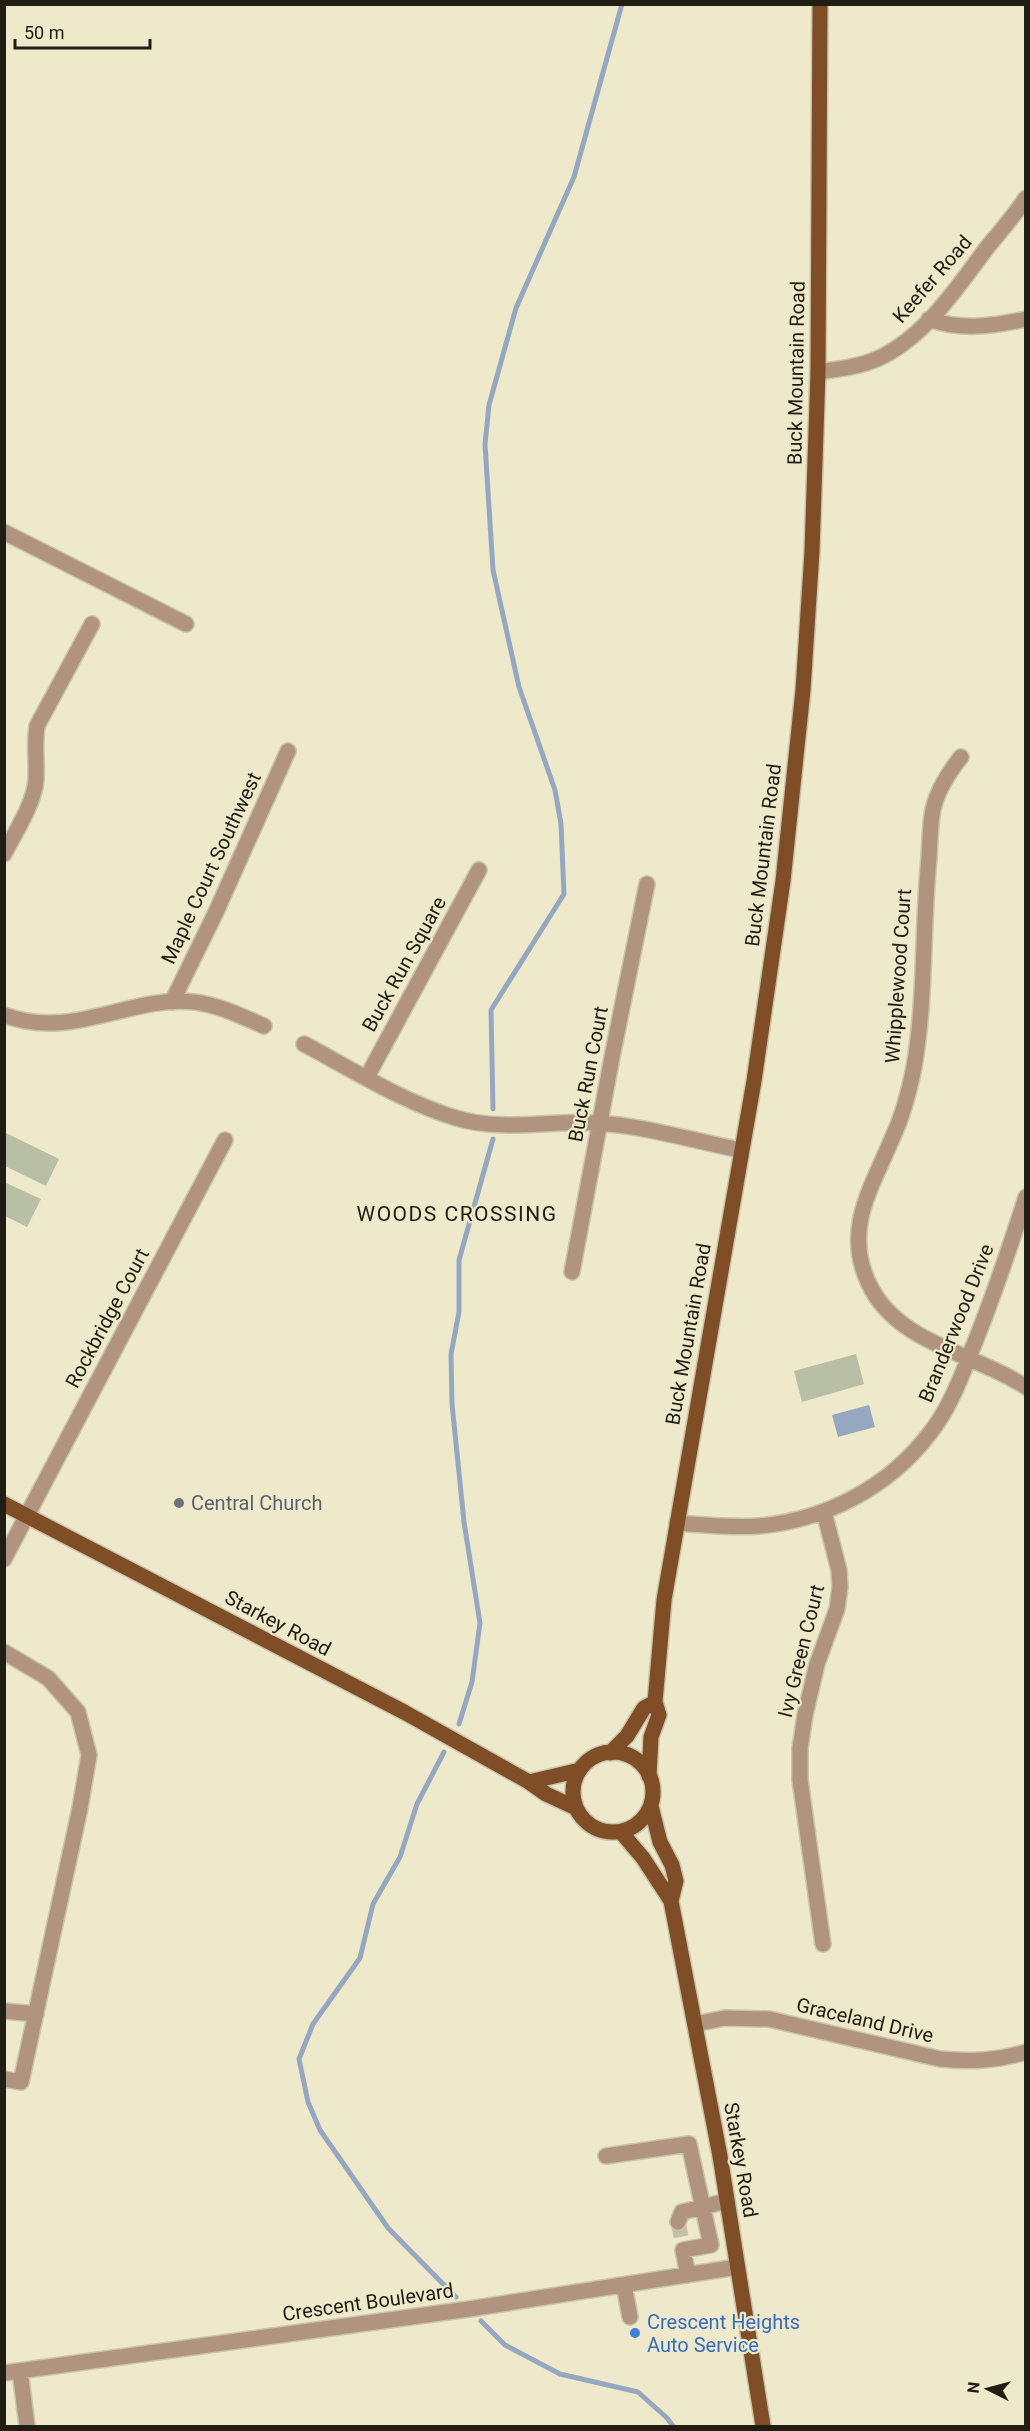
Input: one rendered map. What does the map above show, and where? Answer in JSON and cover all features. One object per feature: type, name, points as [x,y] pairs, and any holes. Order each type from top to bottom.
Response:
[{"type":"main road","name":"Buck Mountain Road","points":[[649,1776],[651,1737],[659,1715],[654,1702],[664,1600],[754,1081],[783,880],[802,690],[812,551],[818,372],[820,4]]},
{"type":"main road","name":"Starkey Road","points":[[4,1504],[395,1707],[529,1782],[546,1794],[576,1808]]},
{"type":"main road","points":[[610,1753],[627,1736],[645,1708],[654,1702]]},
{"type":"main road","points":[[610,1753],[633,1758],[643,1766],[649,1776],[653,1796],[651,1806],[639,1822],[621,1832],[608,1832],[595,1828],[584,1820],[576,1808],[573,1796],[574,1782],[580,1770],[598,1755],[610,1753]]},
{"type":"main road","points":[[529,1782],[580,1770]]},
{"type":"main road","name":"Starkey Road","points":[[651,1806],[660,1842],[672,1865],[676,1881],[671,1901]]},
{"type":"main road","name":"Starkey Road","points":[[621,1832],[643,1858],[671,1901],[727,2201],[763,2427]]},
{"type":"street","name":"Keefer Road","points":[[818,372],[849,368],[877,359],[898,346],[929,319],[952,294],[1026,198]]},
{"type":"street","points":[[929,319],[945,325],[964,327],[1026,319]]},
{"type":"street","points":[[4,532],[186,624]]},
{"type":"street","points":[[4,854],[34,789],[36,780],[34,744],[37,726],[92,624]]},
{"type":"street","name":"Maple Court Southwest","points":[[172,1002],[216,912],[288,751]]},
{"type":"street","name":"Whipplewood Court","points":[[961,757],[941,787],[933,809],[924,907],[919,1023],[914,1068],[903,1112],[865,1199],[859,1220],[858,1242],[861,1264],[869,1284],[882,1304],[898,1321],[917,1334],[1026,1387]]},
{"type":"street","name":"Buck Run Square","points":[[367,1077],[479,870]]},
{"type":"street","name":"Buck Run Court","points":[[572,1272],[647,884]]},
{"type":"street","points":[[4,1015],[38,1023],[67,1023],[172,1002],[194,1002],[217,1006],[264,1026]]},
{"type":"street","points":[[304,1044],[425,1107],[458,1119],[508,1125],[558,1122],[599,1123],[741,1150]]},
{"type":"street","name":"Rockbridge Court","points":[[4,1559],[225,1140]]},
{"type":"street","name":"Branderwood Drive","points":[[677,1523],[758,1526],[790,1522],[824,1512],[856,1497],[879,1482],[910,1456],[931,1432],[951,1401],[995,1293],[1026,1197]]},
{"type":"street","name":"Ivy Green Court","points":[[824,1512],[839,1570],[840,1587],[837,1609],[817,1664],[800,1748],[800,1780],[824,1944]]},
{"type":"street","points":[[4,1652],[48,1678],[78,1712],[89,1755],[80,1808],[21,2082],[4,2079]]},
{"type":"street","points":[[4,2011],[36,2014]]},
{"type":"street","name":"Graceland Drive","points":[[695,2024],[725,2018],[762,2018],[962,2062],[985,2061],[1026,2052]]},
{"type":"street","points":[[606,2156],[689,2144],[711,2245],[683,2246],[688,2275]]},
{"type":"street","points":[[678,2222],[682,2212],[727,2201]]},
{"type":"street","name":"Crescent Boulevard","points":[[12,2372],[469,2309],[738,2267]]},
{"type":"street","points":[[624,2285],[630,2317]]},
{"type":"street","points":[[12,2372],[27,2427]]},
{"type":"green space","points":[[4,1132],[59,1159],[46,1186],[5,1166]]},
{"type":"green space","points":[[4,1182],[41,1199],[27,1227],[5,1216]]},
{"type":"green space","points":[[856,1354],[864,1384],[802,1402],[794,1371]]},
{"type":"water","points":[[869,1405],[875,1427],[838,1437],[832,1415]]},
{"type":"waterway","points":[[493,1109],[491,1010],[564,894],[561,824],[555,790],[519,687],[493,570],[485,444],[489,405],[516,308],[574,177],[622,4]]},
{"type":"waterway","points":[[459,1724],[472,1682],[480,1623],[464,1522],[452,1404],[451,1354],[459,1312],[459,1260],[493,1139]]},
{"type":"waterway","points":[[444,1752],[417,1804],[400,1857],[373,1904],[360,1958],[313,2024],[299,2059],[308,2102],[320,2130],[388,2228],[456,2297]]},
{"type":"waterway","points":[[481,2321],[505,2345],[560,2374],[638,2392],[673,2426]]},
{"type":"tunnel","points":[[678,2222],[682,2241]]},
{"type":"place","name":"Central Church","points":[[179,1503]]},
{"type":"place","name":"Crescent Heights Auto Service","points":[[635,2333]]},
{"type":"district","name":"WOODS CROSSING","points":[[457,1214]]}]
